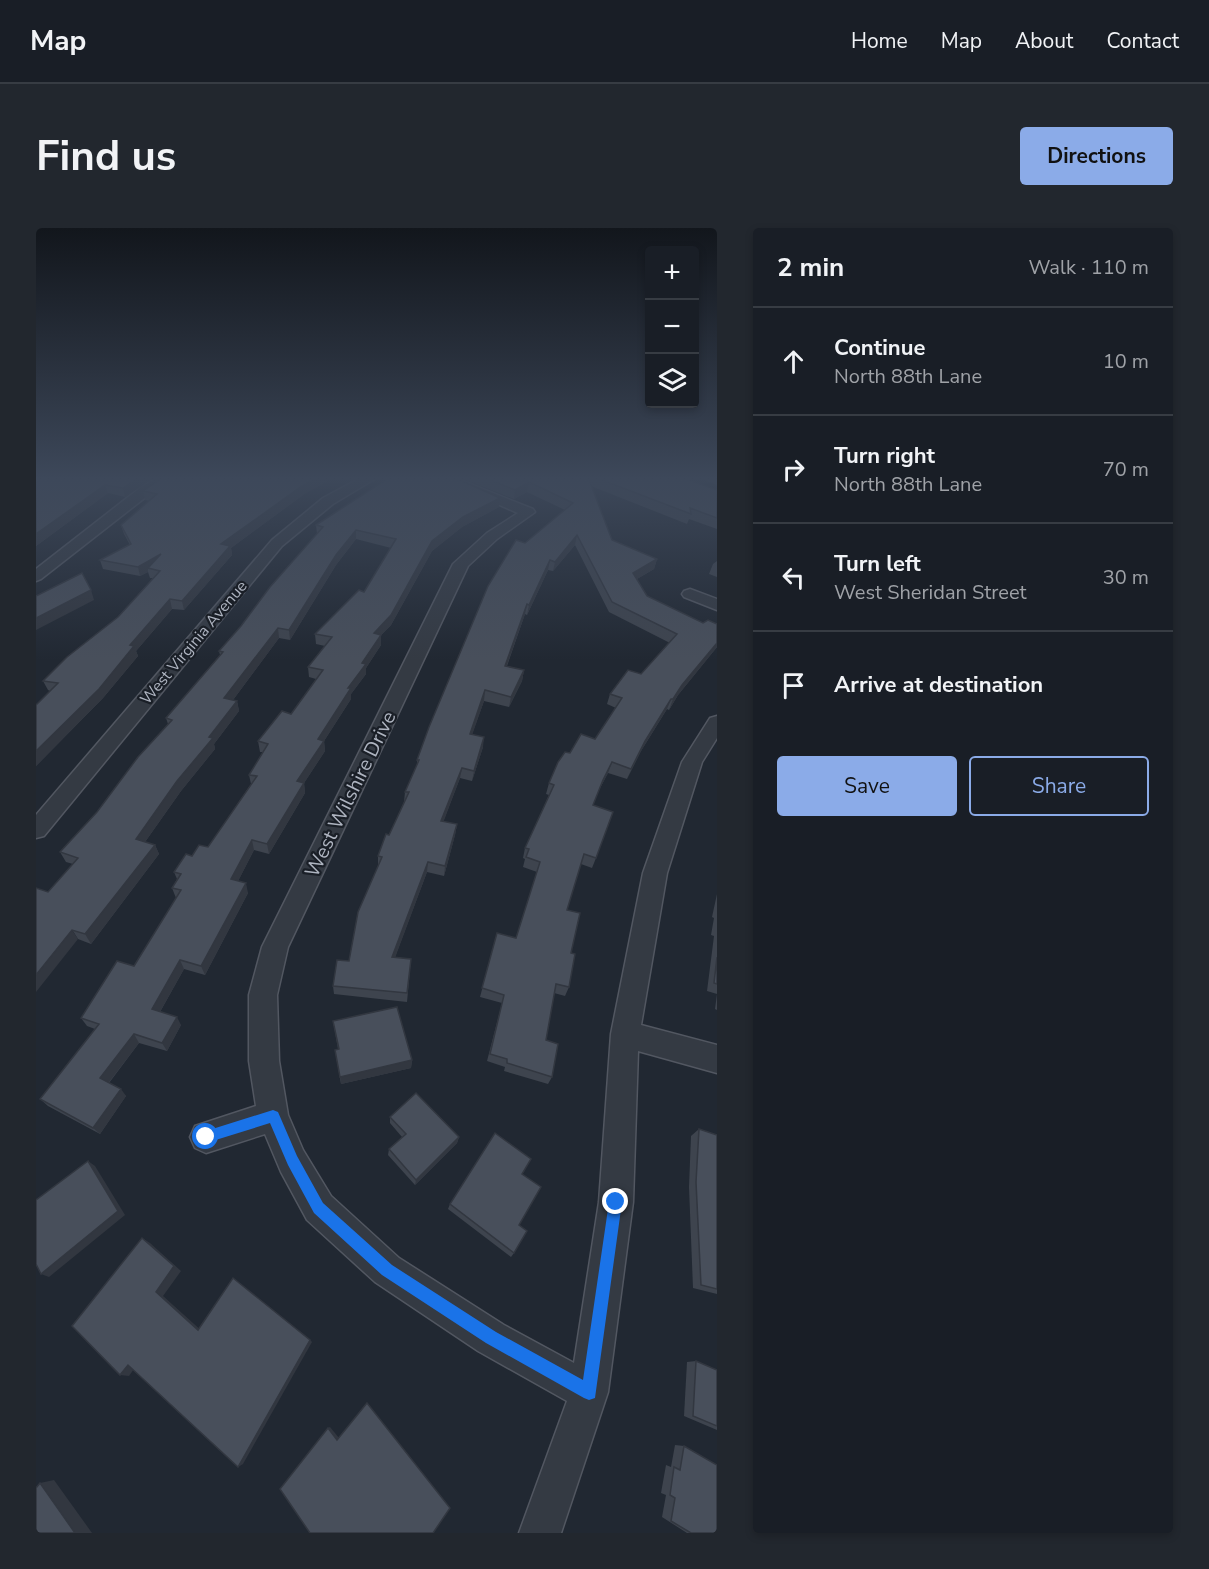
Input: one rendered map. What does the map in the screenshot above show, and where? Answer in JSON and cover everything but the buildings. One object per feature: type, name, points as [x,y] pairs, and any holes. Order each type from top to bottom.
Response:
[{"type":"street","points":[[36,576],[85,538]]},
{"type":"street","name":"West Virginia Avenue","points":[[36,830],[44,810],[283,538]]},
{"type":"street","name":"West Wilshire Drive","points":[[491,538],[461,564],[275,947],[263,995],[264,1061],[273,1116],[292,1161],[319,1208],[387,1270],[491,1338],[589,1392]]},
{"type":"street","points":[[690,594],[717,605]]},
{"type":"street","points":[[540,1533],[589,1392],[616,1202],[625,1034],[655,873],[692,762],[717,722]]},
{"type":"street","points":[[625,1034],[717,1059]]},
{"type":"street","points":[[206,1137],[273,1116]]},
{"type":"route","points":[[206,1137],[273,1116],[292,1161],[319,1208],[387,1270],[491,1338],[589,1392],[616,1202]]}]
